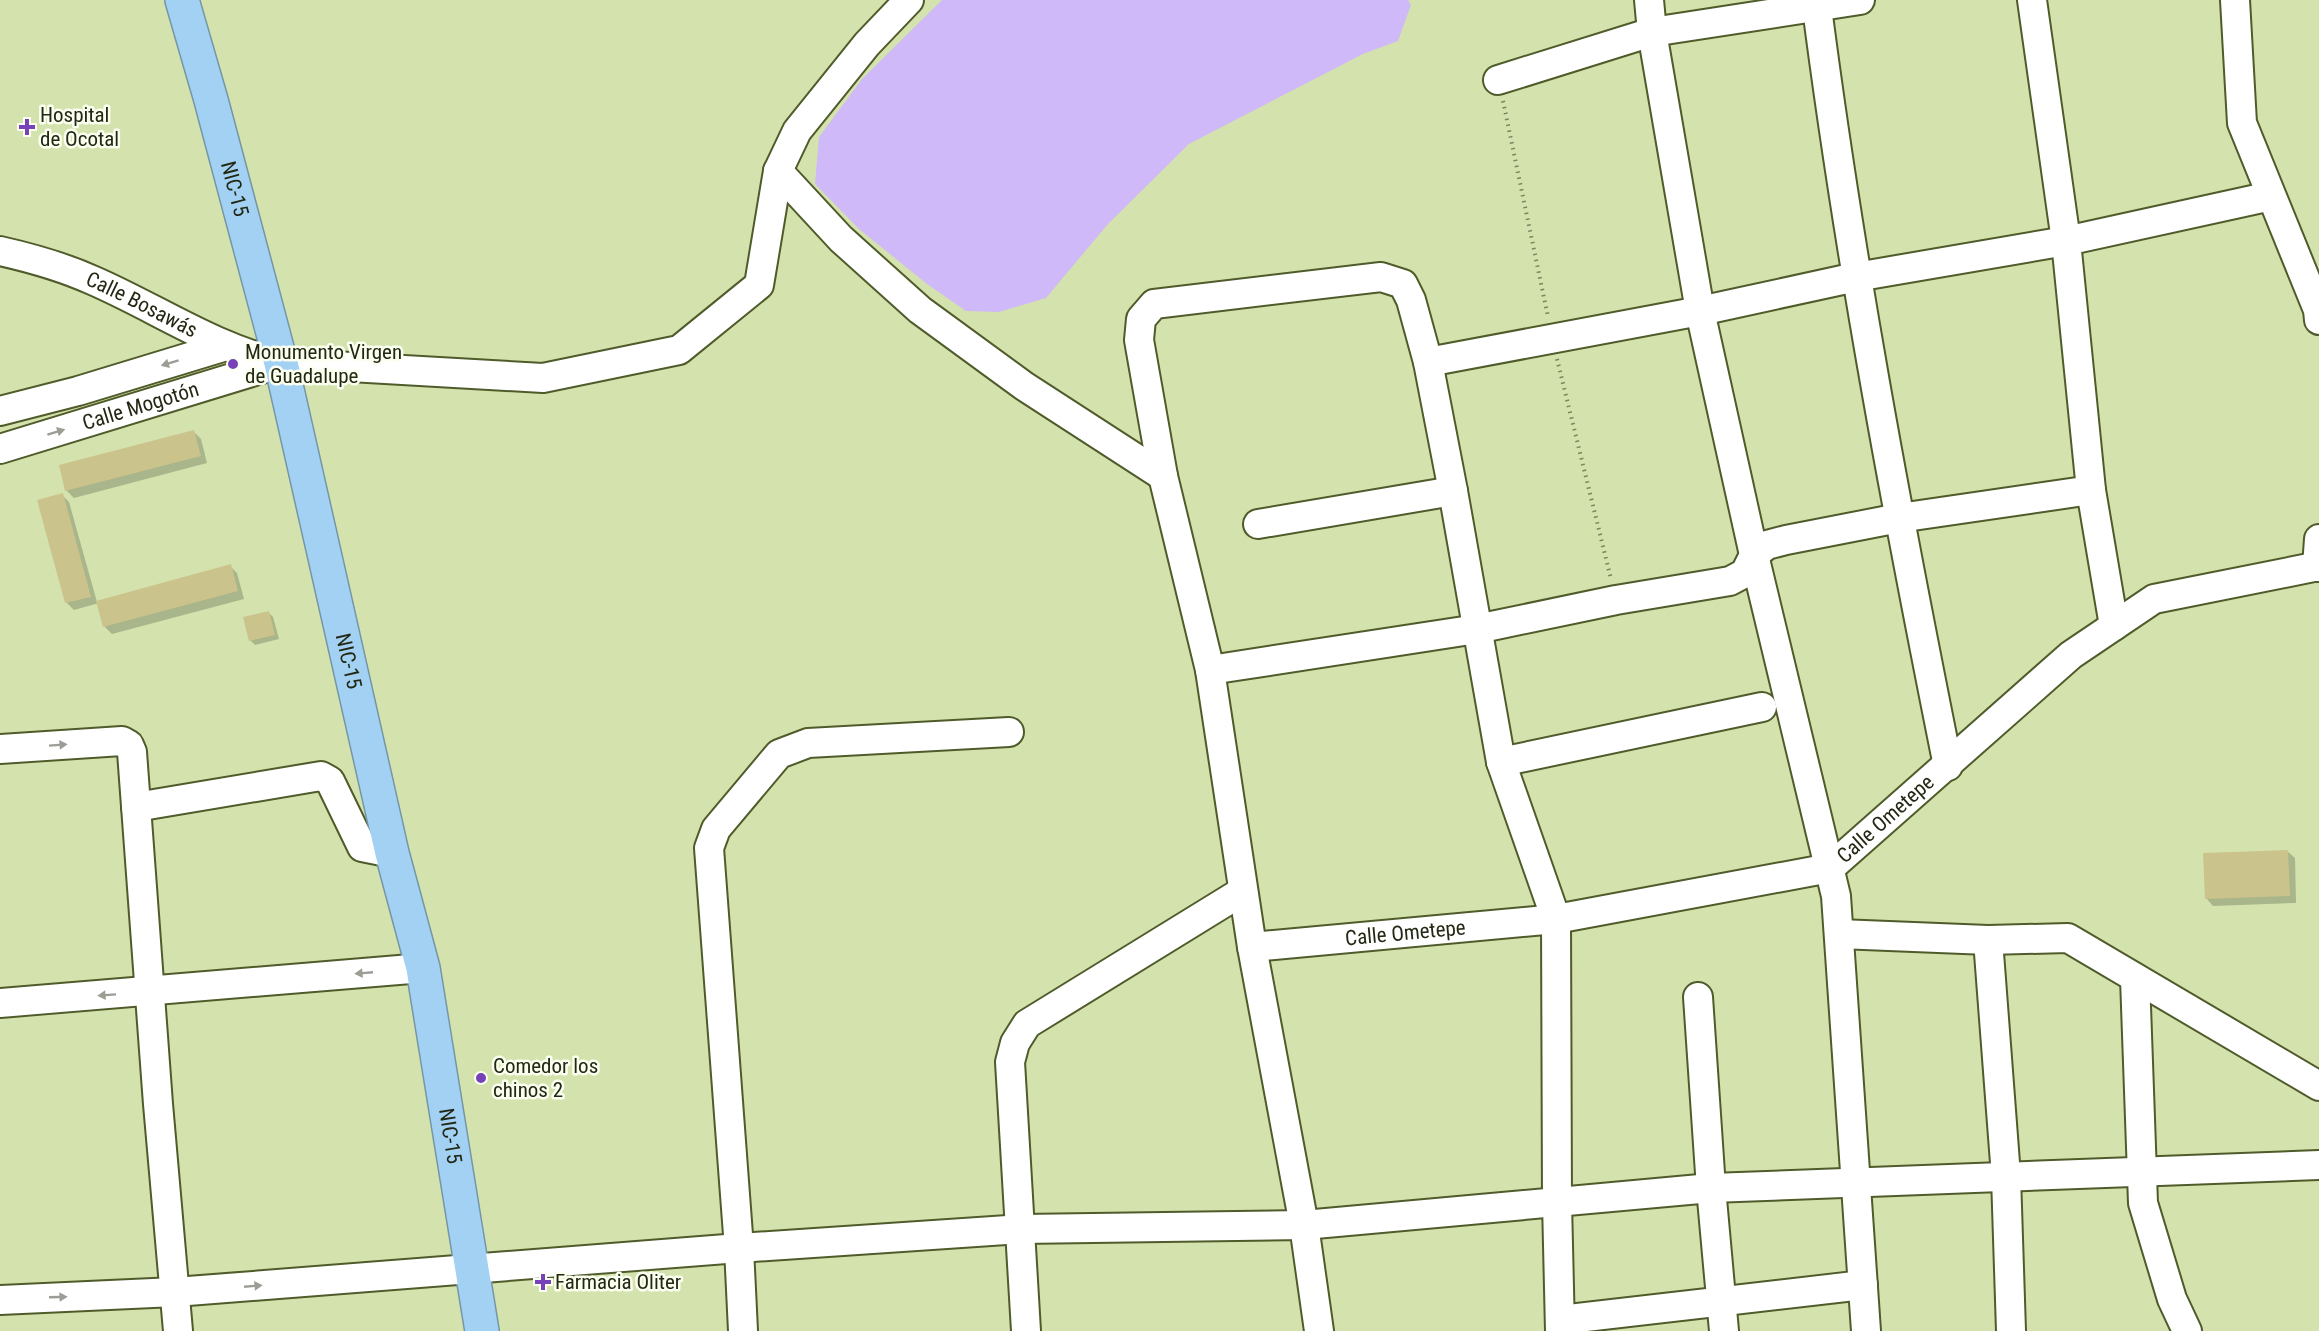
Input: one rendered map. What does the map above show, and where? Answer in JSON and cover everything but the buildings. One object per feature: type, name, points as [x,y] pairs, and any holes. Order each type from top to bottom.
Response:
[{"type":"highway","name":"NIC-15","points":[[182,0],[281,363],[392,853],[423,968],[482,1331]]},
{"type":"street","points":[[281,363],[543,378],[679,350],[759,285],[778,171],[797,131],[867,44],[909,0]]},
{"type":"street","points":[[1649,0],[1652,32],[1700,311],[1754,555],[1830,868],[1839,934],[1863,1285],[1871,1326]]},
{"type":"street","points":[[1498,80],[1652,32],[1817,3],[1860,0]]},
{"type":"street","points":[[2032,0],[2066,241],[2091,490],[2114,626]]},
{"type":"street","points":[[2235,0],[2242,123],[2318,310],[2319,320]]},
{"type":"street","points":[[1817,3],[1856,277],[1899,519],[1948,766]]},
{"type":"street","points":[[778,171],[841,239],[920,310],[1024,386],[1163,476]]},
{"type":"street","points":[[1428,362],[1700,311],[1856,277],[2066,241],[2271,196]]},
{"type":"street","name":"Calle Bosawás","points":[[0,251],[24,256],[91,279],[226,346],[257,358],[281,363]]},
{"type":"street","points":[[1319,1331],[1304,1225],[1252,947],[1210,670],[1163,476],[1139,340],[1141,319],[1154,304],[1381,277],[1403,284],[1411,300],[1428,362],[1501,762],[1556,919],[1560,1325],[1721,1301],[1863,1285]]},
{"type":"street","points":[[0,411],[78,391],[226,346]]},
{"type":"street","name":"Calle Mogotón","points":[[0,449],[281,363]]},
{"type":"street","points":[[1210,670],[1477,629],[1616,600],[1730,582],[1745,573],[1754,555],[1767,545],[1786,540],[1899,519],[2091,490]]},
{"type":"street","points":[[1258,524],[1453,491]]},
{"type":"street","name":"Calle Ometepe","points":[[1252,947],[1556,919],[1830,868],[2071,655],[2154,599],[2318,557]]},
{"type":"street","points":[[1501,762],[1762,706]]},
{"type":"street","points":[[743,1331],[739,1248],[709,848],[716,830],[779,754],[808,743],[1009,732]]},
{"type":"street","points":[[0,749],[122,741],[129,745],[132,752],[149,992],[178,1331]]},
{"type":"street","points":[[136,807],[321,776],[330,781],[362,847],[392,853]]},
{"type":"street","points":[[1026,1331],[1010,1062],[1015,1043],[1027,1024],[1243,891]]},
{"type":"street","points":[[1839,934],[1988,940],[2068,938],[2319,1086]]},
{"type":"street","points":[[1988,940],[2006,1176],[2011,1331]]},
{"type":"street","points":[[0,1003],[423,968]]},
{"type":"street","points":[[2135,978],[2143,1203],[2172,1299],[2187,1331]]},
{"type":"street","points":[[1698,997],[1711,1188],[1724,1331]]},
{"type":"street","points":[[0,1300],[175,1292],[739,1248],[1021,1229],[1304,1225],[1711,1188],[2319,1165]]},
{"type":"shaded area","points":[[942,0],[1408,0],[1411,5],[1398,41],[1363,54],[1189,144],[1108,224],[1046,298],[999,312],[966,311],[927,284],[859,229],[815,184],[819,137],[862,79]]},
{"type":"place","name":"Hospital de Ocotal","points":[[27,127]]},
{"type":"place","name":"Monumento Virgen de Guadalupe","points":[[233,364]]},
{"type":"place","name":"Comedor los chinos 2","points":[[481,1078]]},
{"type":"place","name":"Farmacia Oliter","points":[[543,1282]]}]
